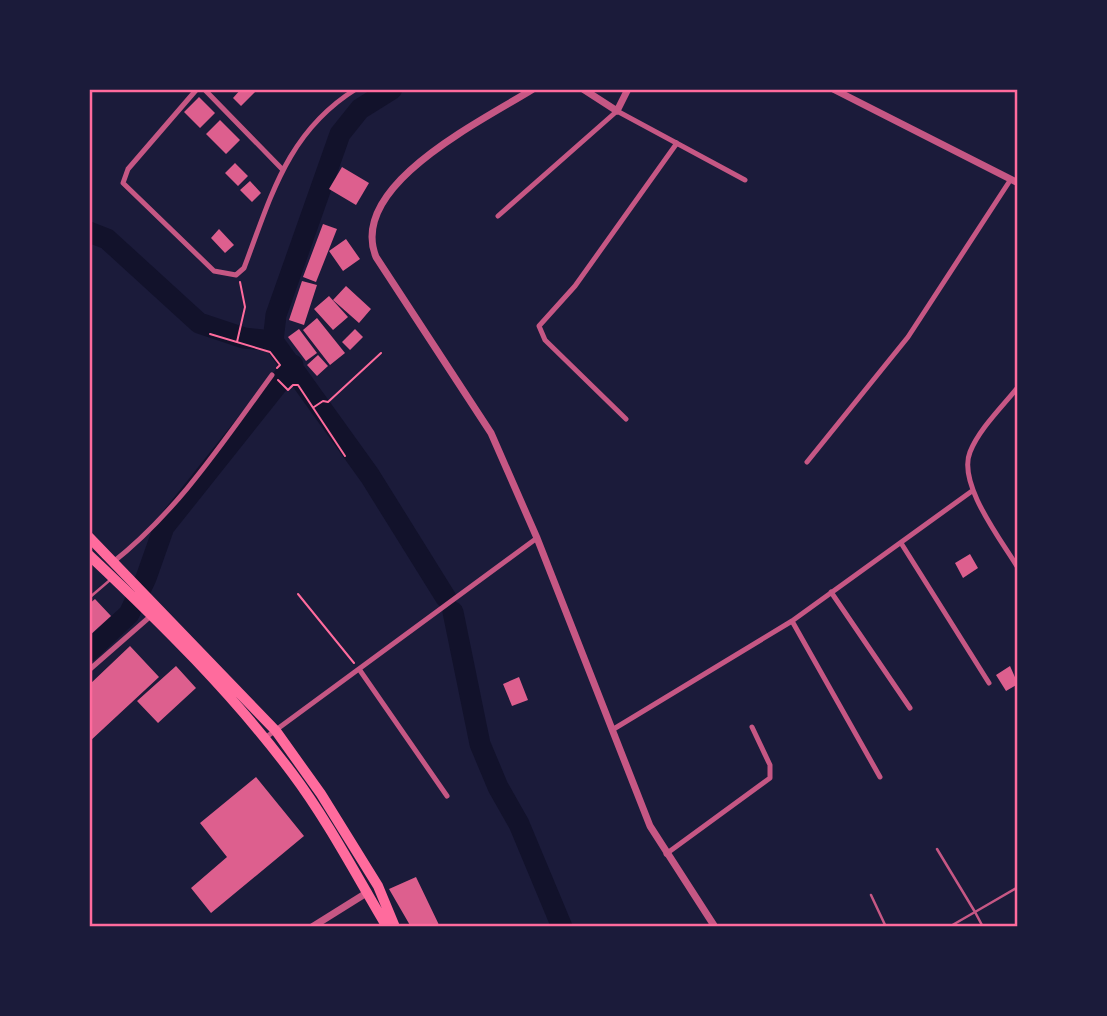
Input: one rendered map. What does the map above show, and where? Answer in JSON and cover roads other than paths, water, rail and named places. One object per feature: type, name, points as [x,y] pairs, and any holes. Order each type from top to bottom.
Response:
[{"type":"highway","points":[[89,537],[149,597],[155,612],[294,775],[387,927]]},
{"type":"highway","points":[[89,555],[142,607],[155,612],[276,731],[321,794],[379,886],[395,927]]},
{"type":"highway","points":[[368,892],[379,886]]},
{"type":"street","points":[[197,89],[128,169],[123,183],[214,271],[224,274],[239,272],[244,268],[282,169],[295,145],[316,120],[356,89]]},
{"type":"street","points":[[204,89],[282,169]]},
{"type":"street","points":[[533,89],[430,153],[398,181],[379,208],[370,230],[370,244],[491,433],[537,538],[650,827],[715,927]]},
{"type":"street","points":[[583,89],[617,111],[745,180]]},
{"type":"street","points":[[498,216],[617,111],[628,89]]},
{"type":"street","points":[[807,462],[908,337],[1014,181],[833,89]]},
{"type":"street","points":[[626,419],[545,340],[539,326],[575,286],[677,143]]},
{"type":"street","points":[[108,573],[114,562],[146,536],[188,489],[274,377]]},
{"type":"street","points":[[1018,387],[970,451],[966,463],[972,491],[1018,568]]},
{"type":"street","points":[[612,730],[792,621],[972,491]]},
{"type":"street","points":[[265,738],[537,538]]},
{"type":"street","points":[[901,543],[989,683]]},
{"type":"street","points":[[831,592],[910,708]]},
{"type":"street","points":[[89,670],[155,612]]},
{"type":"street","points":[[792,621],[880,777]]},
{"type":"street","points":[[359,669],[447,796]]},
{"type":"street","points":[[666,854],[770,778],[770,765],[752,727]]},
{"type":"street","points":[[312,927],[368,892]]},
{"type":"lane","points":[[89,598],[108,573]]},
{"type":"lane","points":[[937,849],[983,927]]},
{"type":"lane","points":[[949,927],[1018,887]]},
{"type":"lane","points":[[871,895],[886,927]]},
{"type":"waterway","points":[[392,89],[360,109],[340,134],[276,315],[273,341],[370,476],[446,598]]},
{"type":"waterway","points":[[89,232],[107,239],[199,323],[244,338],[273,341]]},
{"type":"waterway","points":[[89,651],[129,614],[146,578],[164,527],[293,365]]},
{"type":"waterway","points":[[453,612],[480,744],[498,787],[519,824],[562,927]]}]
